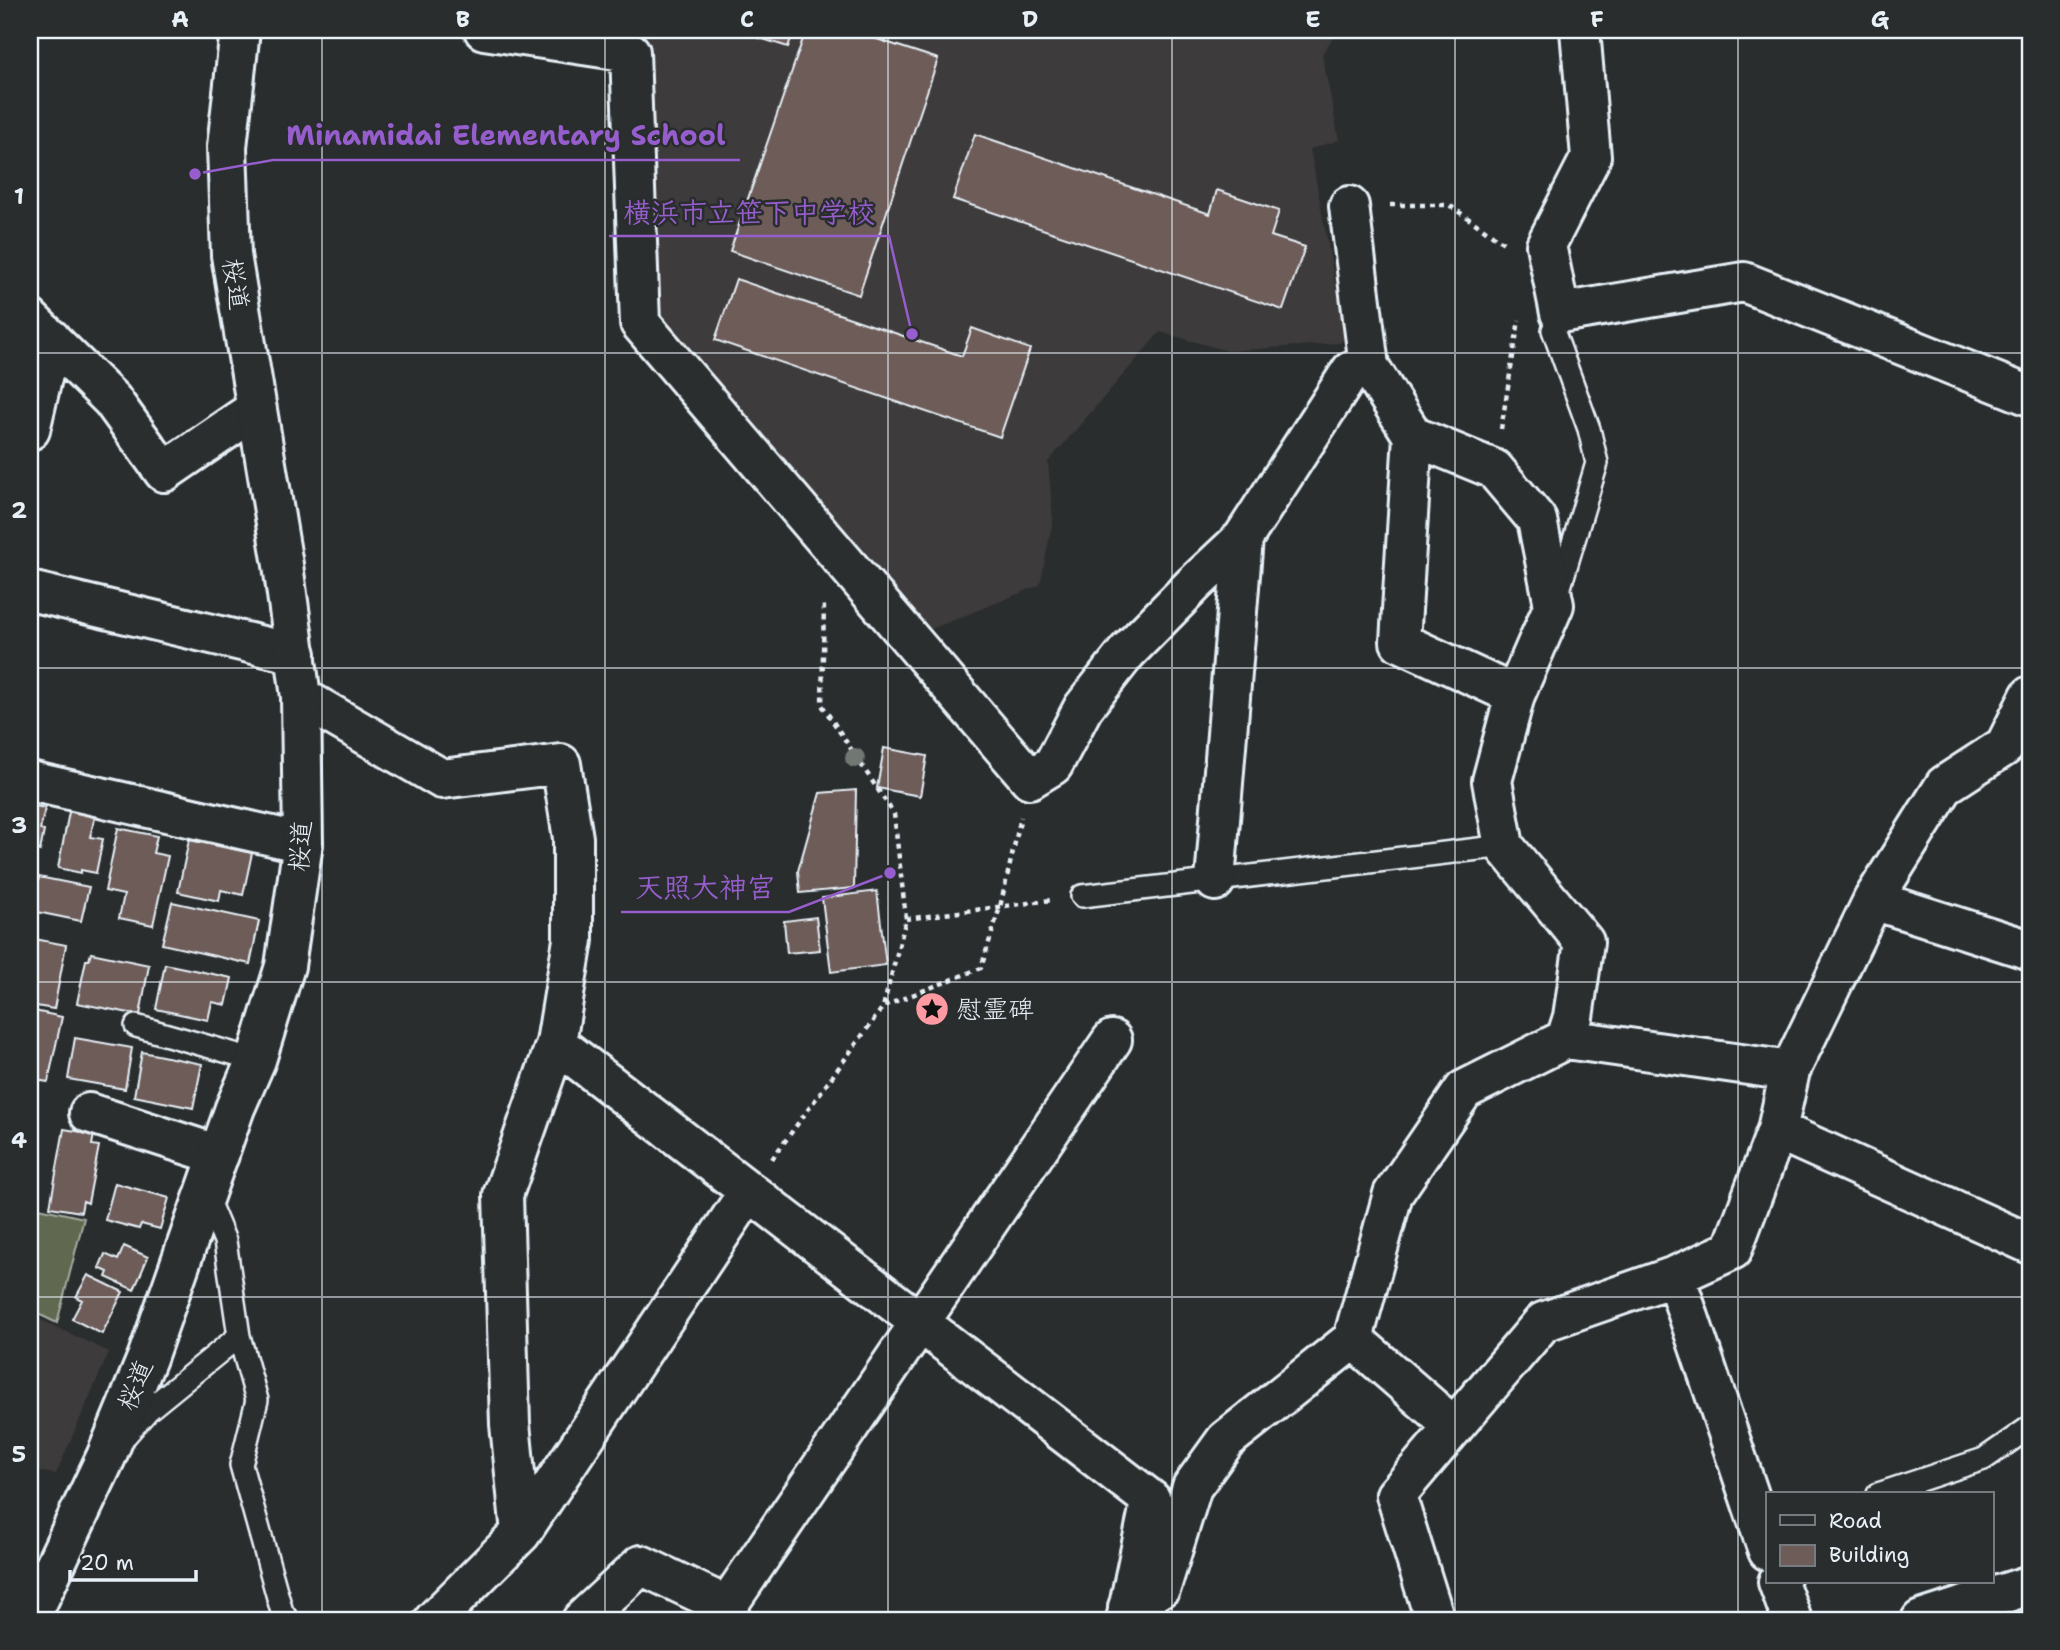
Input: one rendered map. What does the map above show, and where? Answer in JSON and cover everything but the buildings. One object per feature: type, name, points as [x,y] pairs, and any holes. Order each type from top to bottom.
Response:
[{"type":"street","name":"桜道","points":[[30,1618],[106,1457],[147,1358],[219,1154],[256,1060],[285,966],[303,843],[301,697],[296,654],[284,565],[230,255],[227,147],[240,30]]},
{"type":"street","points":[[484,30],[630,52],[639,323],[1030,779],[1053,765],[1083,708],[1127,652],[1243,538],[1351,371],[1369,366]]},
{"type":"street","points":[[1580,30],[1591,158],[1546,245],[1560,313],[1744,282],[2030,396]]},
{"type":"street","points":[[1349,206],[1369,366],[1413,436],[1494,469],[1537,520],[1554,605],[1515,695],[1493,781],[1504,846],[1584,942],[1573,1017],[1566,1039]]},
{"type":"street","points":[[40,329],[112,400],[164,472],[256,409]]},
{"type":"street","points":[[30,430],[40,329]]},
{"type":"street","points":[[1413,436],[1400,642],[1515,695]]},
{"type":"street","points":[[1215,881],[1243,538]]},
{"type":"street","points":[[30,591],[296,654]]},
{"type":"street","points":[[1435,1620],[1396,1495],[1543,1322],[1675,1276],[1732,1250],[1777,1130],[1790,1071],[1873,900],[1945,785],[2005,746],[2030,696]]},
{"type":"street","points":[[301,697],[442,779],[561,764],[573,838],[573,940],[555,1043],[503,1195],[510,1424],[521,1533]]},
{"type":"street","points":[[30,781],[303,843]]},
{"type":"street","points":[[1873,900],[2030,950]]},
{"type":"street","points":[[1127,1614],[1161,1587],[1192,1487],[1226,1440],[1353,1339],[1393,1194],[1464,1090],[1566,1039],[1790,1071]]},
{"type":"street","points":[[582,1620],[641,1565],[727,1606],[1112,1040]]},
{"type":"street","points":[[555,1043],[1151,1500],[1127,1614]]},
{"type":"street","points":[[89,1113],[219,1154]]},
{"type":"street","points":[[1777,1130],[2030,1244]]},
{"type":"street","points":[[434,1620],[521,1533],[749,1191]]},
{"type":"street","points":[[1675,1276],[1766,1545]]},
{"type":"street","points":[[1353,1339],[1454,1427]]},
{"type":"street","points":[[1780,1584],[1792,1620]]},
{"type":"street","points":[[1922,1620],[2030,1585]]},
{"type":"lane","points":[[1554,605],[1597,463],[1589,429],[1553,330],[1560,313]]},
{"type":"lane","points":[[1082,896],[1504,846]]},
{"type":"lane","points":[[136,1026],[256,1060]]},
{"type":"lane","points":[[205,1194],[225,1241],[239,1336],[257,1400],[241,1465],[282,1612],[288,1620]]},
{"type":"lane","points":[[106,1457],[148,1410],[239,1336]]},
{"type":"lane","points":[[1884,1492],[1984,1459],[2030,1427]]},
{"type":"path","points":[[1349,206],[1449,205],[1529,261],[1551,270]]},
{"type":"path","points":[[1494,469],[1520,313]]},
{"type":"path","points":[[749,1191],[883,1007],[906,919],[894,814],[822,705],[826,540]]},
{"type":"path","points":[[883,1007],[981,968],[1000,907],[1030,779]]},
{"type":"path","points":[[906,919],[1082,896]]},
{"type":"shaded area","points":[[636,30],[1338,30],[1322,54],[1339,140],[1310,149],[1345,336],[1340,343],[1228,351],[1160,332],[1048,462],[1053,520],[1040,585],[914,636],[654,320],[648,59]]},
{"type":"shaded area","points":[[30,1315],[109,1352],[56,1474],[30,1470]]},
{"type":"green space","points":[[30,1206],[84,1218],[57,1323],[30,1310]]},
{"type":"place","name":"Minamidai Elementary School","points":[[195,174]]},
{"type":"place","name":"横浜市立笹下中学校","points":[[912,334]]},
{"type":"place","name":"天照大神宮","points":[[890,873]]},
{"type":"place","name":"慰霊碑","points":[[932,1009]]}]
